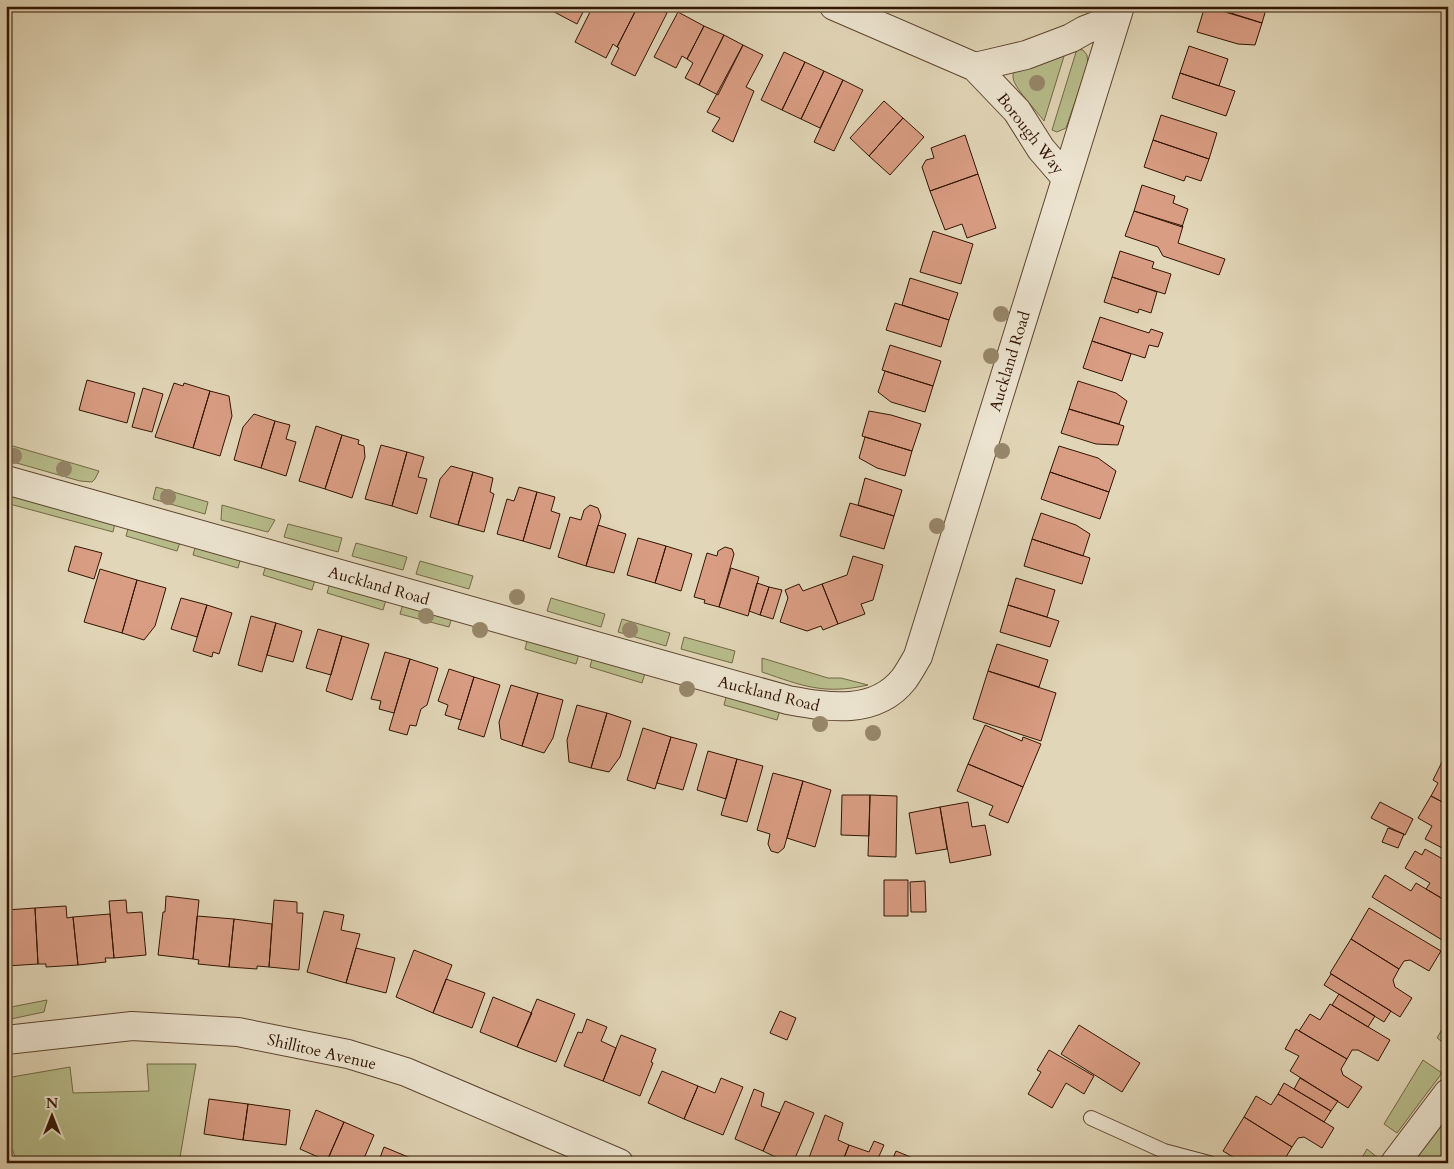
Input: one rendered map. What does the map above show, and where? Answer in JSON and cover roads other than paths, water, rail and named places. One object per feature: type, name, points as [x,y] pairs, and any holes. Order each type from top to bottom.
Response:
[{"type":"street","name":"Borough Way","points":[[834,6],[974,67],[1017,111],[1041,149],[1066,178]]},
{"type":"street","points":[[974,67],[1026,55],[1071,38],[1118,12]]},
{"type":"street","name":"Auckland Road","points":[[6,480],[788,700],[827,707],[852,707],[882,698],[903,680],[918,656],[1118,12]]},
{"type":"street","name":"Shillitoe Avenue","points":[[6,1040],[132,1026],[238,1032],[348,1054],[406,1072],[620,1163]]},
{"type":"street","points":[[1396,1163],[1448,1093]]},
{"type":"lane","points":[[1091,1118],[1164,1151],[1209,1163]]}]
